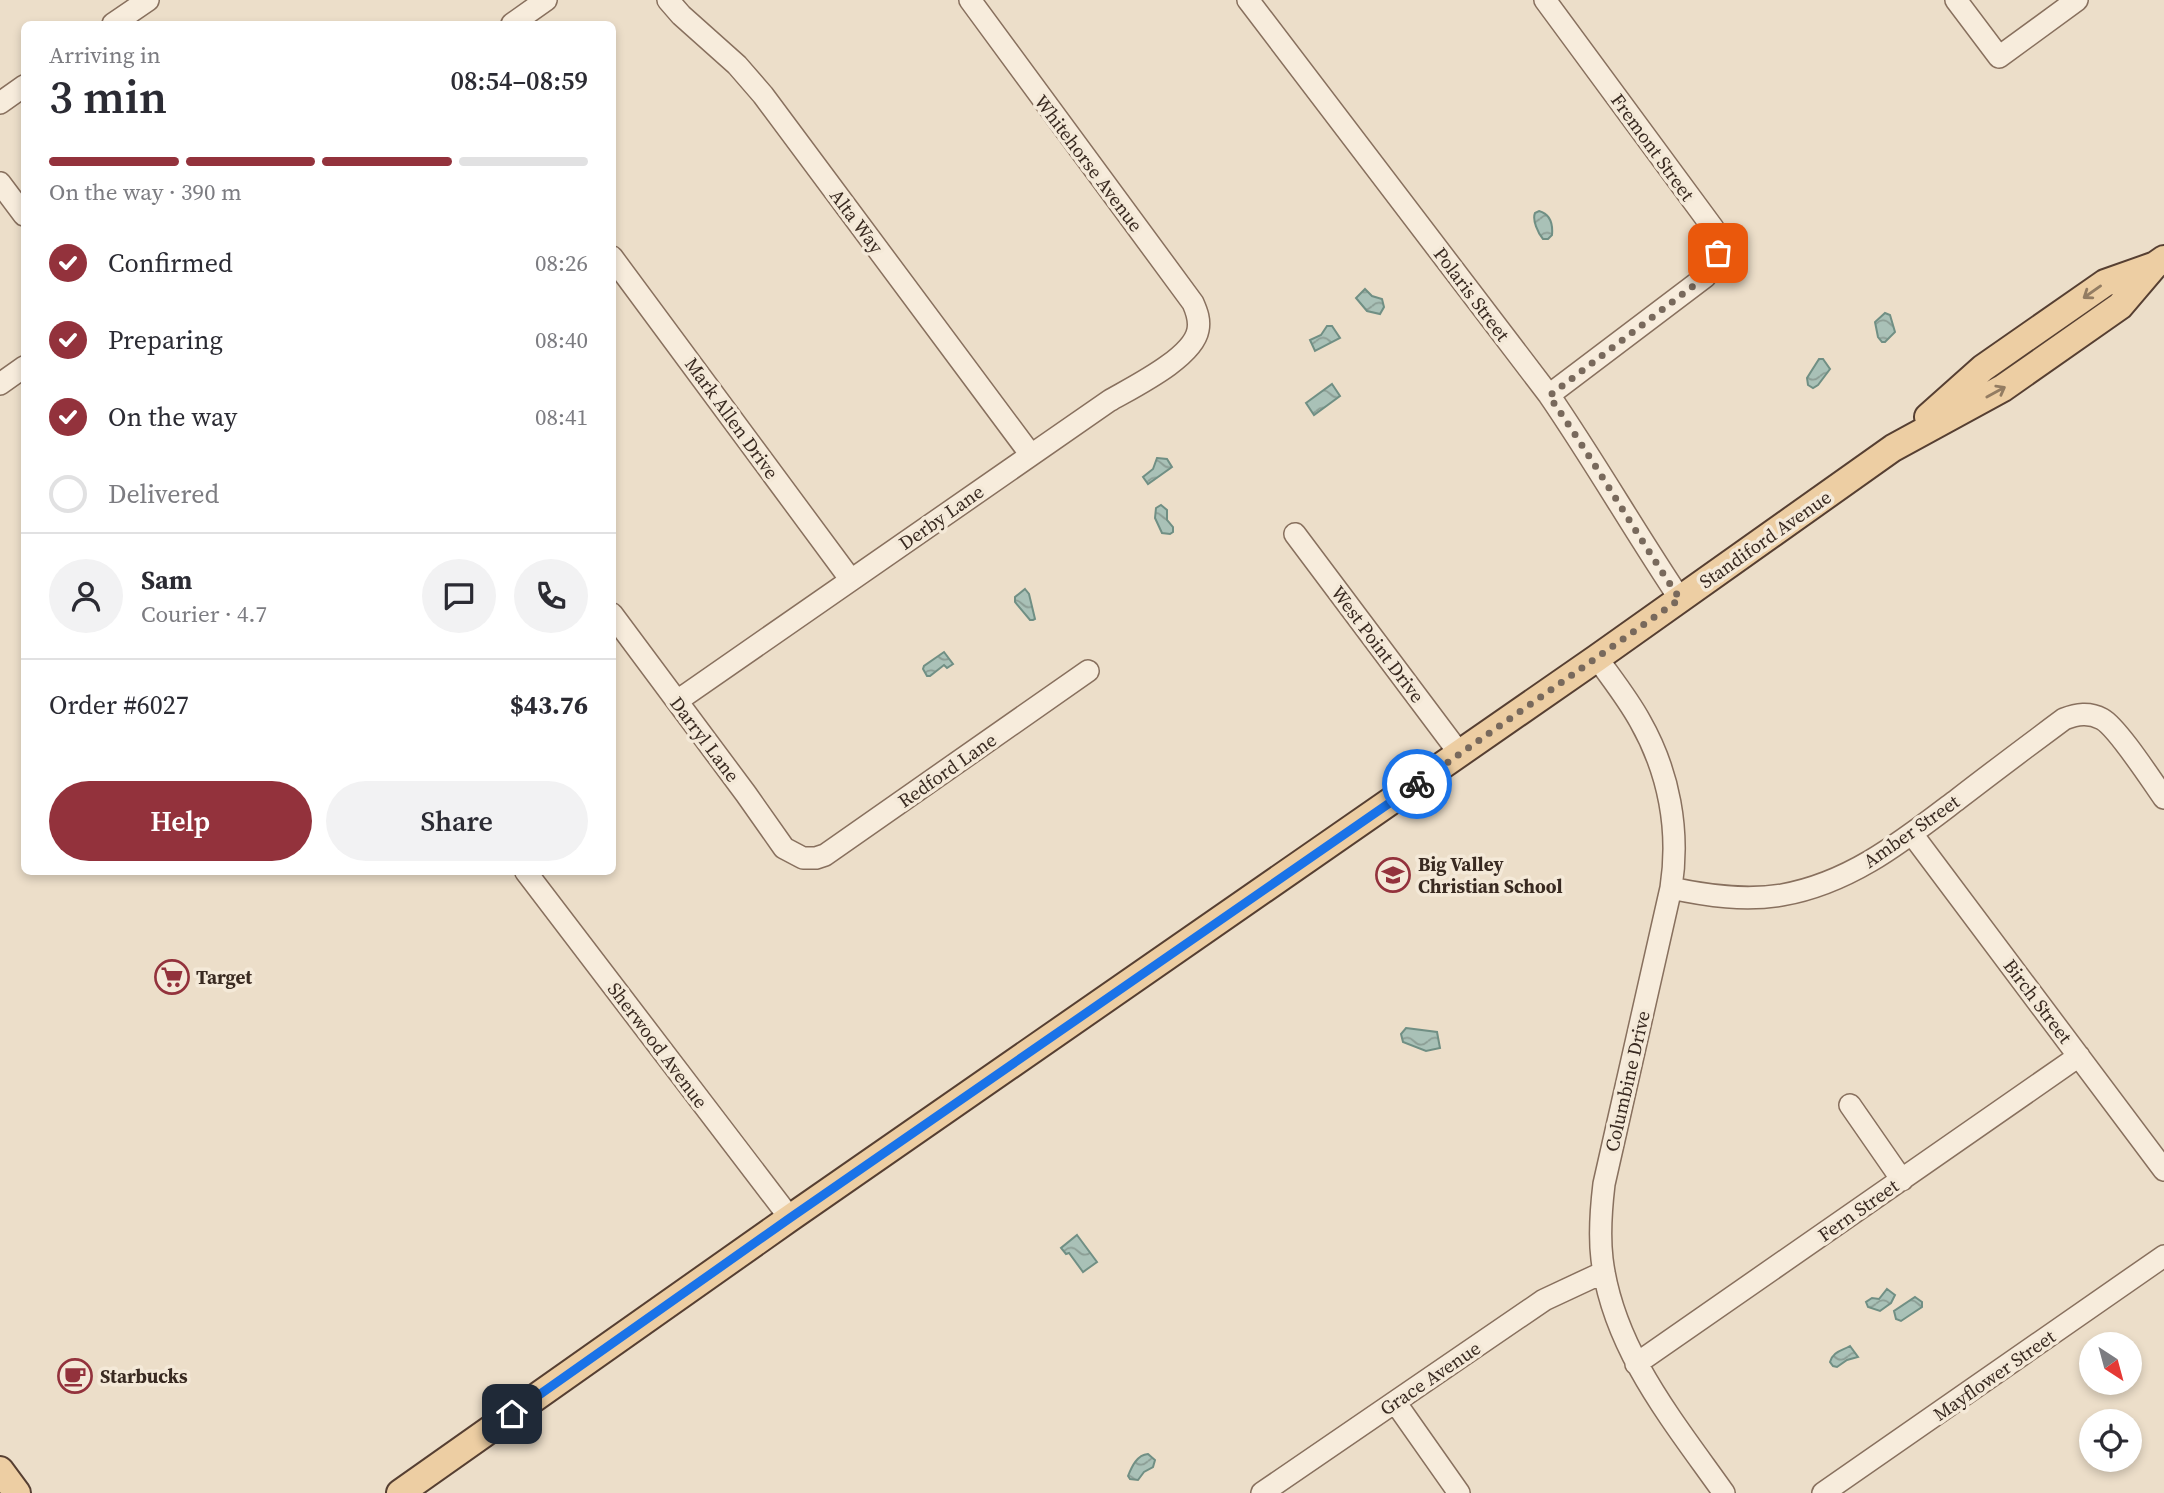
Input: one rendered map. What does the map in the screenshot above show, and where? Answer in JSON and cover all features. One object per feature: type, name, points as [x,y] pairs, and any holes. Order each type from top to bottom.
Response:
[{"type":"main road","name":"Standiford Avenue","points":[[400,1493],[790,1218],[1460,754],[1893,448],[2003,388],[2120,306],[2159,263]]},
{"type":"main road","points":[[0,1470],[17,1493]]},
{"type":"street","points":[[117,21],[148,0]]},
{"type":"street","points":[[516,21],[546,0]]},
{"type":"street","name":"Alta Way","points":[[667,0],[737,65],[764,95],[1031,456]]},
{"type":"street","name":"Whitehorse Avenue","points":[[970,0],[1193,303],[1198,316],[1198,329]]},
{"type":"street","name":"Polaris Street","points":[[1248,0],[1549,396],[1585,447],[1680,599]]},
{"type":"street","name":"Fremont Street","points":[[1545,0],[1713,228],[1718,241],[1714,266],[1705,277],[1549,396]]},
{"type":"street","points":[[1956,0],[1998,57],[2077,0]]},
{"type":"street","points":[[0,103],[21,88]]},
{"type":"street","points":[[0,183],[21,211]]},
{"type":"street","name":"Mark Allen Drive","points":[[616,262],[851,580]]},
{"type":"street","name":"Derby Lane","points":[[677,701],[1109,401],[1140,384],[1182,355],[1191,345],[1198,329]]},
{"type":"street","points":[[0,384],[21,369]]},
{"type":"street","name":"West Point Drive","points":[[1295,534],[1460,754]]},
{"type":"street","name":"Darryl Lane","points":[[616,619],[784,848],[803,858]]},
{"type":"street","name":"Columbine Drive","points":[[1597,658],[1639,719],[1655,750],[1665,779],[1675,844],[1671,888],[1604,1184],[1600,1222],[1604,1272],[1611,1304],[1636,1364],[1724,1493]]},
{"type":"street","name":"Redford Lane","points":[[803,858],[825,855],[1088,671]]},
{"type":"street","name":"Amber Street","points":[[1671,888],[1706,896],[1746,898],[1782,895],[1846,875],[1912,834],[2064,719],[2077,714],[2088,714],[2108,723],[2164,798]]},
{"type":"street","name":"Birch Street","points":[[1912,834],[2164,1170]]},
{"type":"street","name":"Sherwood Avenue","points":[[528,875],[790,1218]]},
{"type":"street","name":"Fern Street","points":[[1636,1364],[2079,1056]]},
{"type":"street","points":[[1850,1105],[1902,1180]]},
{"type":"street","name":"Mayflower Street","points":[[1823,1493],[2164,1256]]},
{"type":"street","name":"Grace Avenue","points":[[1262,1493],[1544,1300],[1604,1272]]},
{"type":"street","points":[[1395,1402],[1459,1493]]},
{"type":"water","points":[[1539,211],[1546,214],[1551,223],[1552,235],[1548,239],[1543,239],[1536,226],[1534,216]]},
{"type":"water","points":[[1365,289],[1372,296],[1382,299],[1384,307],[1380,314],[1367,311],[1356,298]]},
{"type":"water","points":[[1885,313],[1890,315],[1895,332],[1882,342],[1878,337],[1875,322]]},
{"type":"water","points":[[1327,326],[1332,326],[1340,338],[1315,351],[1310,340],[1321,335]]},
{"type":"water","points":[[1819,359],[1823,359],[1830,369],[1813,388],[1808,385],[1807,378]]},
{"type":"water","points":[[1332,384],[1340,396],[1314,415],[1306,403]]},
{"type":"water","points":[[1157,458],[1167,459],[1172,467],[1148,484],[1143,477],[1153,469]]},
{"type":"water","points":[[1161,505],[1167,510],[1167,520],[1173,527],[1170,534],[1162,533],[1155,518],[1156,508]]},
{"type":"water","points":[[1025,589],[1029,594],[1035,619],[1033,620],[1030,620],[1015,602],[1015,597]]},
{"type":"water","points":[[944,652],[953,664],[947,668],[944,665],[927,676],[924,666]]},
{"type":"water","points":[[1406,1028],[1437,1032],[1440,1048],[1426,1051],[1403,1042],[1401,1034]]},
{"type":"water","points":[[1077,1235],[1097,1262],[1083,1272],[1069,1253],[1066,1254],[1061,1248]]},
{"type":"water","points":[[1887,1289],[1895,1295],[1891,1303],[1880,1311],[1868,1307],[1866,1302],[1872,1298],[1879,1299]]},
{"type":"water","points":[[1915,1297],[1922,1302],[1922,1307],[1901,1321],[1896,1319],[1894,1311]]},
{"type":"water","points":[[1850,1346],[1858,1357],[1837,1367],[1833,1366],[1830,1362],[1833,1356]]},
{"type":"water","points":[[1148,1454],[1155,1460],[1153,1467],[1144,1472],[1138,1480],[1130,1479],[1128,1476],[1135,1462]]},
{"type":"way so far","points":[[1417,784],[1680,599],[1585,447],[1549,396],[1705,277],[1714,266],[1718,253]]},
{"type":"place","name":"Big Valley Christian School","points":[[1393,875]]},
{"type":"place","name":"Target","points":[[172,977]]},
{"type":"place","name":"Starbucks","points":[[75,1376]]},
{"type":"route","points":[[512,1414],[1417,784]]}]
